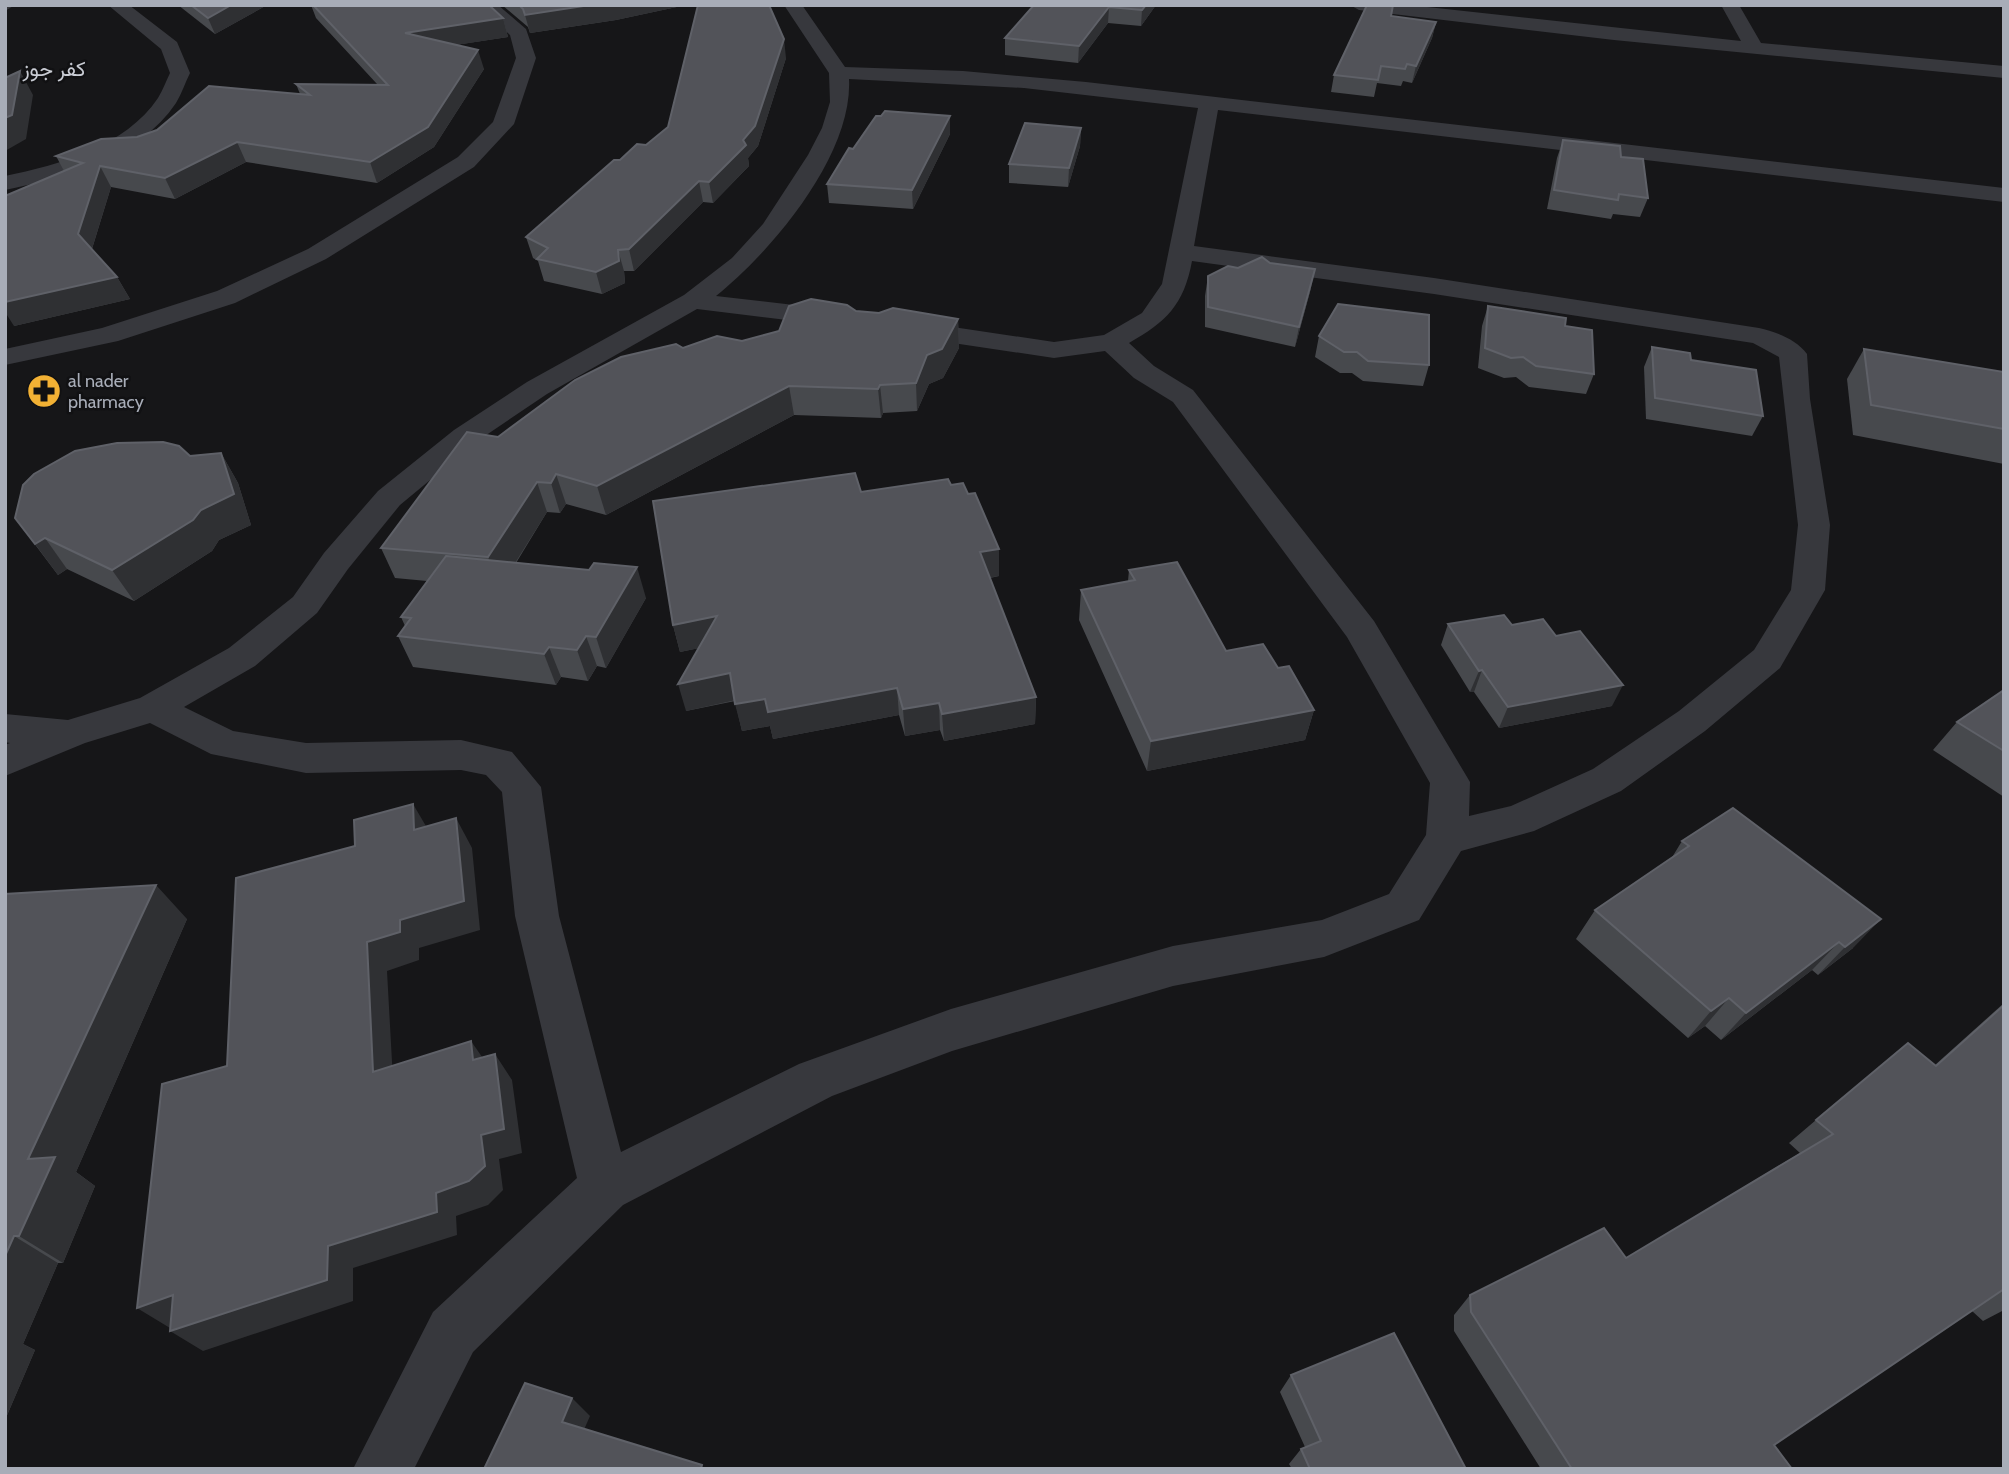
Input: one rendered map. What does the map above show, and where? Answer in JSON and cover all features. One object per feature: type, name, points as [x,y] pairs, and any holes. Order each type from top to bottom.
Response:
[{"type":"street","points":[[5,183],[33,178],[92,156],[136,133],[166,102],[180,73],[170,46],[117,5]]},
{"type":"street","points":[[5,358],[108,335],[226,297],[317,254],[466,162],[503,124],[526,58],[519,33],[487,5]]},
{"type":"street","points":[[5,761],[71,733],[153,708],[242,657],[305,605],[336,561],[389,498],[465,436],[558,376],[693,301],[741,263],[772,228],[833,128],[840,102],[839,73],[793,5]]},
{"type":"street","points":[[1359,5],[1600,33],[2004,72]]},
{"type":"street","points":[[1730,5],[1753,46]]},
{"type":"street","points":[[839,73],[949,76],[2004,195]]},
{"type":"street","points":[[883,324],[1054,350],[1111,342],[1152,319],[1175,284],[1209,104]]},
{"type":"street","points":[[1183,252],[1434,286],[1759,336],[1781,345],[1793,354],[1796,400],[1814,525],[1808,590],[1768,659],[1692,721],[1607,780],[1520,820],[1447,838]]},
{"type":"street","points":[[693,301],[857,320]]},
{"type":"street","points":[[383,1469],[453,1332],[605,1187],[816,1080],[951,1030],[1173,966],[1324,938],[1404,907],[1447,838],[1450,782],[1361,630],[1183,396],[1144,372],[1111,342]]},
{"type":"street","points":[[153,708],[225,744],[306,758],[461,755],[498,762],[521,786],[537,916],[605,1187]]},
{"type":"street","points":[[5,728],[71,733]]},
{"type":"building","points":[[191,5],[231,5],[208,18]]},
{"type":"building","points":[[313,5],[489,5],[503,18],[405,33],[478,50],[428,127],[370,162],[237,142],[165,178],[100,166],[78,234],[117,277],[5,302],[5,196],[83,163],[56,156],[101,139],[137,137],[157,130],[209,86],[310,95],[296,84],[388,85]]},
{"type":"building","points":[[519,5],[590,5],[525,15]]},
{"type":"building","points":[[698,5],[769,5],[784,39],[755,126],[743,140],[746,145],[709,182],[699,181],[629,249],[618,250],[619,261],[596,272],[537,259],[548,248],[526,237],[614,160],[620,160],[637,144],[646,145],[668,127]]},
{"type":"building","points":[[1034,5],[1146,5],[1142,10],[1109,7],[1079,46],[1005,38]]},
{"type":"building","points":[[1367,5],[1393,5],[1391,16],[1436,22],[1416,66],[1407,64],[1405,69],[1381,66],[1378,80],[1334,75]]},
{"type":"building","points":[[20,71],[12,115],[5,118],[5,78]]},
{"type":"building","points":[[885,111],[950,116],[912,190],[827,184],[849,148],[853,149],[876,116],[881,116]]},
{"type":"building","points":[[1025,123],[1081,128],[1069,168],[1009,164]]},
{"type":"building","points":[[1563,140],[1620,146],[1621,157],[1643,159],[1648,198],[1619,194],[1618,200],[1554,190]]},
{"type":"building","points":[[1262,257],[1270,263],[1315,269],[1299,327],[1208,307],[1208,276],[1228,266],[1238,268]]},
{"type":"building","points":[[811,299],[847,305],[856,311],[879,313],[893,308],[958,319],[942,349],[927,355],[916,383],[880,385],[878,389],[789,386],[597,486],[556,474],[551,483],[537,482],[488,557],[381,548],[467,432],[498,437],[575,380],[621,357],[676,344],[683,348],[717,336],[742,341],[779,331],[789,306]]},
{"type":"building","points":[[1338,304],[1429,315],[1429,365],[1368,361],[1357,352],[1344,352],[1319,336]]},
{"type":"building","points":[[1488,306],[1566,318],[1565,326],[1592,330],[1594,374],[1536,366],[1523,357],[1511,358],[1485,348]]},
{"type":"building","points":[[1652,347],[1690,353],[1691,360],[1756,370],[1763,416],[1655,398]]},
{"type":"building","points":[[1864,349],[2004,372],[2004,429],[1871,405]]},
{"type":"building","points":[[163,442],[179,446],[190,456],[221,453],[234,494],[201,510],[193,520],[112,570],[45,538],[35,544],[15,518],[23,485],[34,474],[75,451],[117,443]]},
{"type":"building","points":[[855,473],[861,492],[948,479],[951,485],[963,483],[968,494],[975,493],[999,549],[980,552],[1036,697],[942,714],[939,703],[903,709],[897,688],[768,712],[765,699],[735,704],[730,673],[678,684],[717,616],[673,625],[653,501]]},
{"type":"building","points":[[446,556],[589,570],[594,563],[637,567],[596,637],[586,636],[577,650],[549,647],[544,654],[398,636],[411,618],[401,617]]},
{"type":"building","points":[[1177,562],[1226,651],[1263,644],[1278,668],[1289,666],[1314,710],[1151,741],[1081,590],[1135,580],[1129,570]]},
{"type":"building","points":[[1504,615],[1512,625],[1543,619],[1556,636],[1580,631],[1623,685],[1508,707],[1482,670],[1479,671],[1448,624]]},
{"type":"building","points":[[2004,690],[2004,751],[1957,722]]},
{"type":"building","points":[[413,804],[414,830],[456,818],[464,901],[400,920],[400,932],[367,942],[373,1072],[471,1041],[473,1060],[495,1054],[504,1129],[481,1135],[485,1166],[469,1181],[436,1193],[437,1212],[328,1246],[327,1280],[170,1331],[173,1295],[137,1308],[162,1084],[227,1066],[236,878],[355,846],[354,820]]},
{"type":"building","points":[[1733,808],[1881,919],[1845,947],[1839,942],[1746,1013],[1729,998],[1711,1011],[1595,910],[1689,846],[1682,841]]},
{"type":"building","points":[[156,885],[28,1159],[55,1157],[19,1236],[14,1236],[5,1256],[5,894]]},
{"type":"building","points":[[2004,1005],[2004,1289],[1774,1445],[1792,1469],[1572,1469],[1471,1312],[1470,1295],[1604,1228],[1626,1258],[1833,1134],[1816,1120],[1908,1043],[1936,1066]]},
{"type":"building","points":[[1394,1333],[1466,1469],[1310,1469],[1301,1449],[1321,1441],[1291,1375]]},
{"type":"building","points":[[525,1383],[572,1398],[562,1422],[702,1465],[701,1469],[484,1469]]},
{"type":"place","name":"al nader pharmacy","points":[[44,391]]},
{"type":"district","name":"كفر جوز","points":[[54,68]]}]
